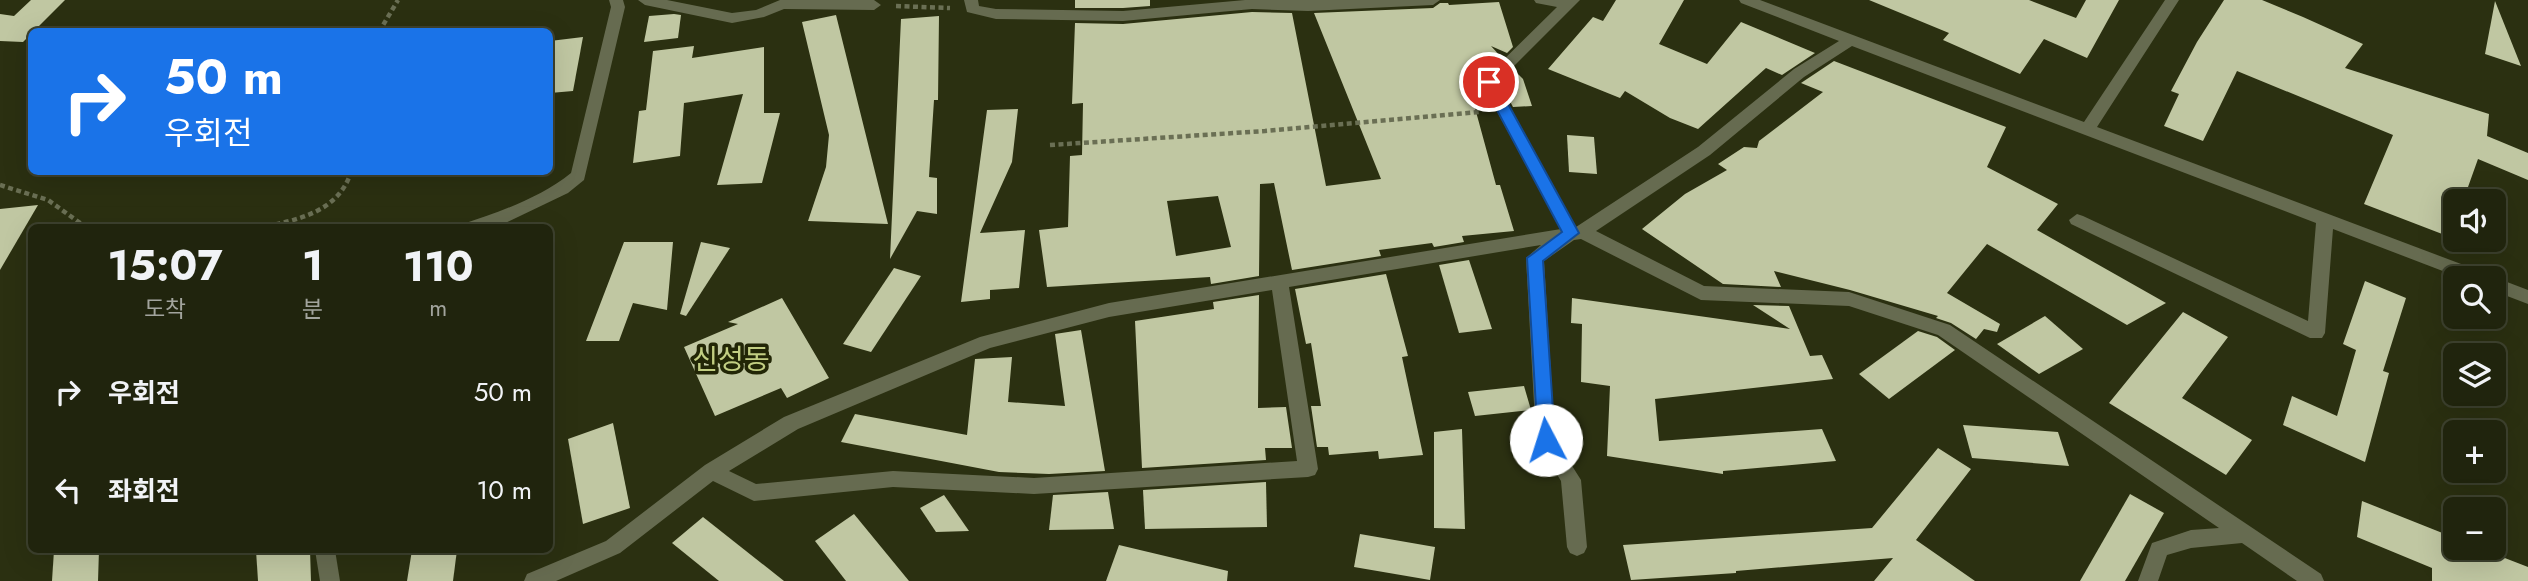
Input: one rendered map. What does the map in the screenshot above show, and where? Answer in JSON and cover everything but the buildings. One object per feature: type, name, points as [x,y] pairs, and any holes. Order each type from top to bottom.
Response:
[{"type":"street","points":[[486,224],[562,189],[578,176],[618,7],[616,0]]},
{"type":"street","points":[[645,0],[732,18],[759,14],[782,4],[874,5]]},
{"type":"street","points":[[971,4],[996,14],[1123,16],[1252,4],[1308,6],[1433,0]]},
{"type":"street","points":[[1541,0],[1571,2]]},
{"type":"street","points":[[1746,0],[2448,266]]},
{"type":"street","points":[[2088,128],[2172,0]]},
{"type":"street","points":[[1571,2],[1489,82],[1577,233],[1702,293],[1849,299],[1944,330],[2314,581]]},
{"type":"street","points":[[1577,547],[1571,480],[1546,440],[1535,258],[1704,151],[1799,73],[1852,39]]},
{"type":"street","points":[[2077,220],[2316,333],[2325,219]]},
{"type":"street","points":[[534,581],[613,547],[712,471],[791,423],[986,342],[1109,310],[1577,233]]},
{"type":"street","points":[[712,471],[754,493],[893,478],[1034,486],[1308,469],[1280,283]]},
{"type":"street","points":[[2506,289],[2528,297]]},
{"type":"street","points":[[2148,581],[2159,550],[2191,539],[2244,534]]},
{"type":"street","points":[[325,553],[330,581]]},
{"type":"path","points":[[381,28],[398,0]]},
{"type":"path","points":[[874,5],[971,4]]},
{"type":"path","points":[[1050,145],[1265,131],[1503,110]]},
{"type":"path","points":[[273,224],[316,212],[332,202],[350,175]]},
{"type":"path","points":[[0,185],[48,200],[81,224]]},
{"type":"district","name":"신성동","points":[[731,359]]},
{"type":"route","points":[[1489,82],[1571,233],[1535,258],[1546,440]]}]
